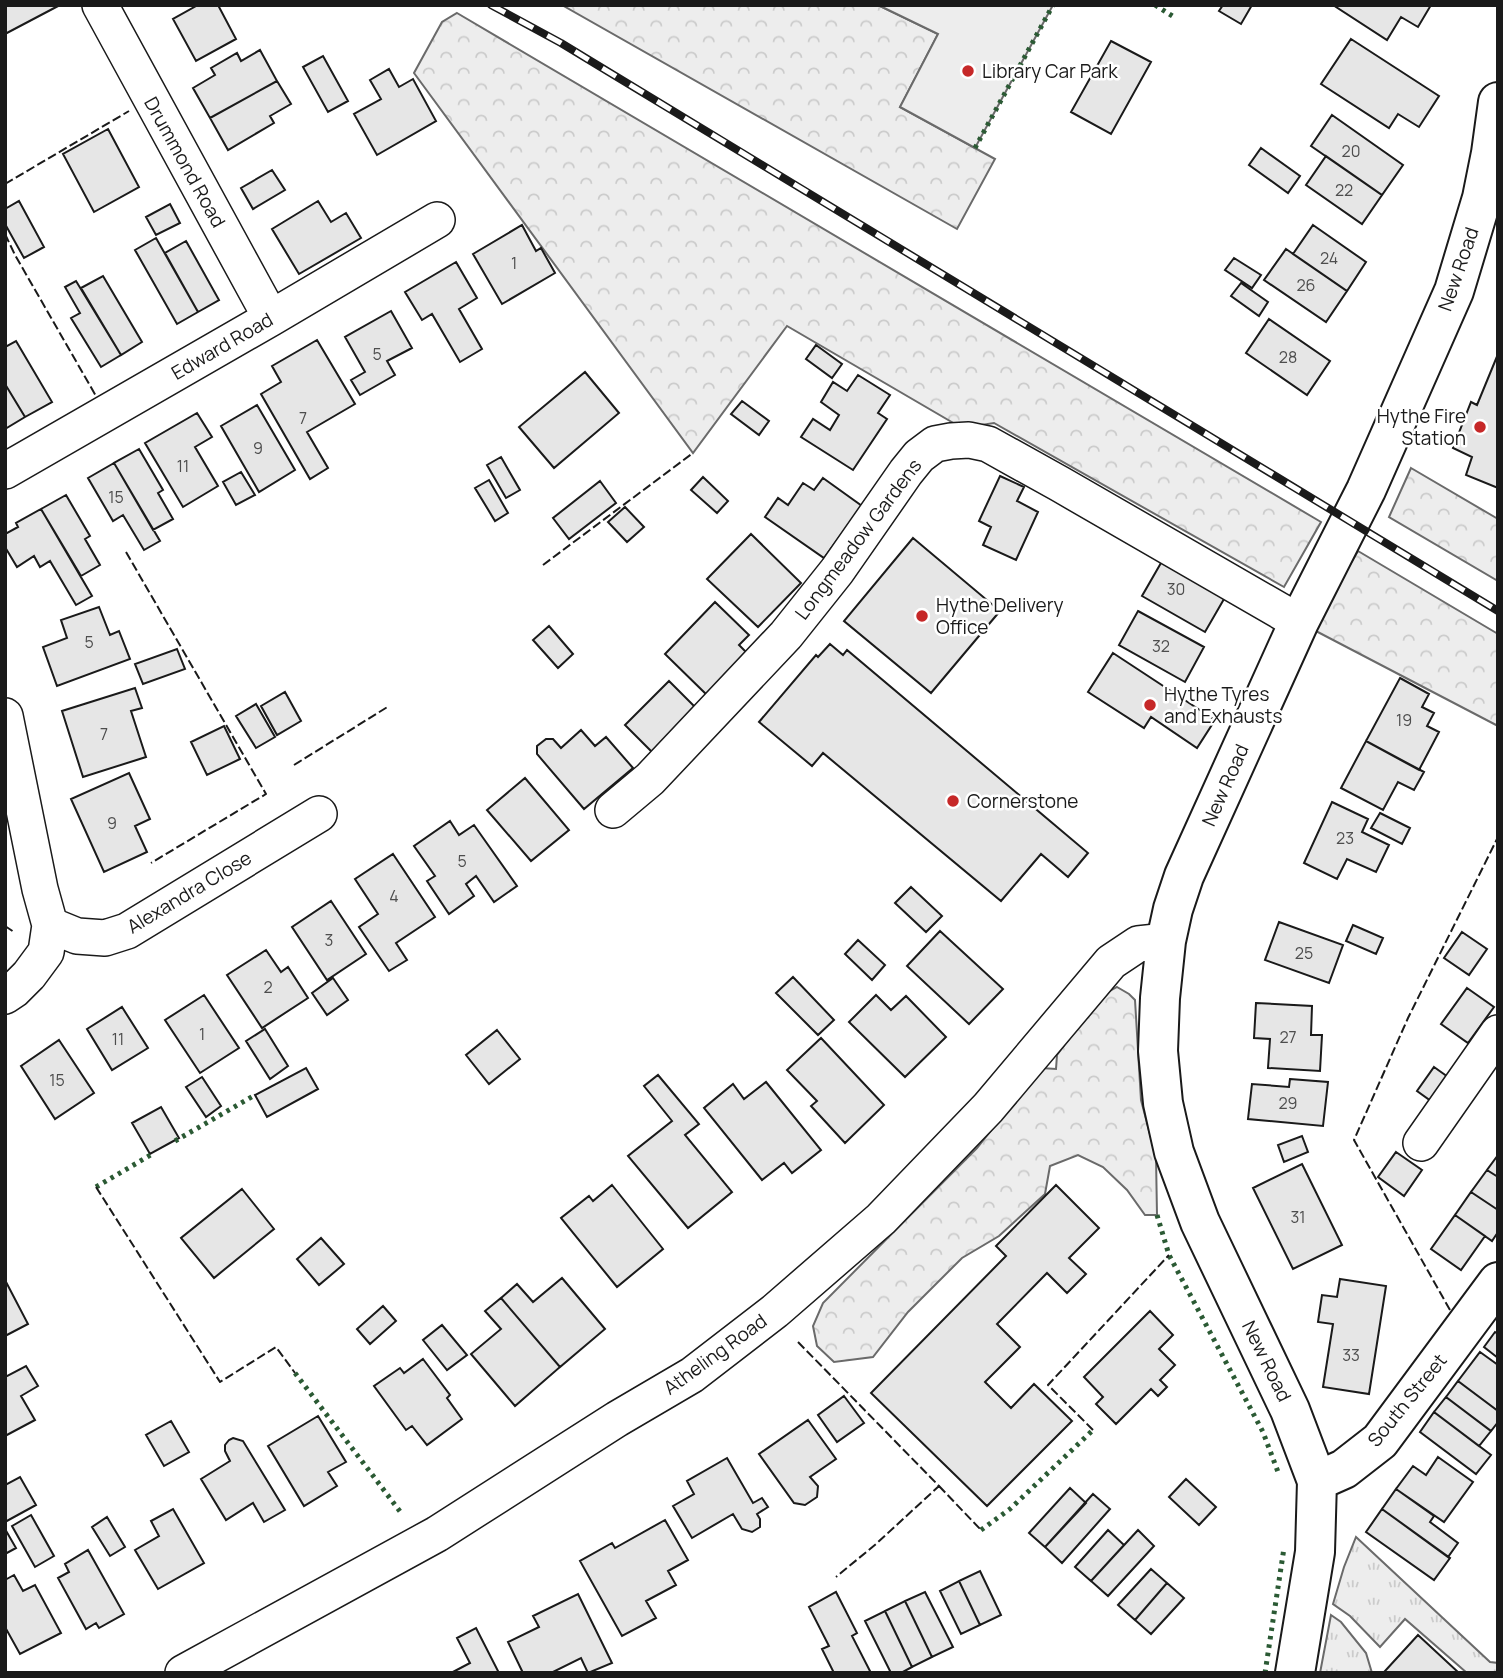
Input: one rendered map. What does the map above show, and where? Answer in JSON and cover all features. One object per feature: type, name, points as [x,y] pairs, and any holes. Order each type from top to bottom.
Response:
[{"type":"street","name":"Drummond Road","points":[[100,5],[271,318]]},
{"type":"street","name":"New Road","points":[[1318,1481],[1290,1409],[1200,1222],[1174,1152],[1163,1103],[1158,1051],[1166,941],[1184,876],[1299,622],[1366,490],[1454,291],[1490,202],[1491,153],[1498,102]]},
{"type":"street","name":"Edward Road","points":[[5,471],[437,220]]},
{"type":"street","name":"Longmeadow Gardens","points":[[613,810],[650,779],[786,635],[837,571],[919,456],[935,444],[969,440],[988,444],[1299,622]]},
{"type":"street","points":[[5,716],[40,889],[50,925],[46,952],[29,975],[5,996]]},
{"type":"street","name":"Alexandra Close","points":[[50,925],[77,936],[105,938],[127,931],[319,814]]},
{"type":"street","name":"Atheling Road","points":[[183,1673],[437,1534],[617,1419],[692,1375],[775,1311],[881,1220],[988,1108],[1111,962],[1138,944],[1166,941]]},
{"type":"street","points":[[1421,1143],[1498,1033]]},
{"type":"street","name":"South Street","points":[[1318,1481],[1344,1469],[1380,1441],[1498,1282]]},
{"type":"street","points":[[1295,1673],[1315,1552],[1318,1481]]},
{"type":"green space","points":[[562,5],[878,5],[938,34],[900,107],[995,159],[957,229]]},
{"type":"green space","points":[[457,13],[1321,522],[1284,587],[994,423],[962,428],[787,326],[693,453],[414,73],[442,22]]},
{"type":"green space","points":[[1411,468],[1498,519],[1498,581],[1389,517]]},
{"type":"green space","points":[[1358,551],[1498,634],[1498,726],[1312,629]]},
{"type":"green space","points":[[1117,987],[1135,1000],[1141,1100],[1156,1157],[1157,1215],[1145,1215],[1127,1190],[1103,1167],[1078,1155],[1050,1166],[1045,1194],[999,1236],[962,1258],[908,1312],[873,1357],[834,1362],[817,1346],[813,1326],[823,1303],[977,1148],[1041,1068],[1056,1069],[1057,1055],[1101,996]]},
{"type":"green space","points":[[1356,1537],[1490,1662],[1498,1663],[1498,1673],[1467,1673],[1405,1619],[1380,1647],[1350,1616],[1333,1604]]},
{"type":"green space","points":[[1331,1615],[1341,1622],[1366,1653],[1372,1673],[1320,1673]]},
{"type":"shaded area","name":"Library Car Park","points":[[878,5],[1053,5],[975,148],[900,107],[938,34]]},
{"type":"building","points":[[5,5],[60,5],[5,34]]},
{"type":"building","points":[[198,5],[218,5],[236,39],[196,61],[173,19]]},
{"type":"building","points":[[1223,5],[1252,5],[1241,24],[1219,11]]},
{"type":"building","points":[[1333,5],[1431,5],[1418,27],[1401,17],[1387,40]]},
{"type":"building","points":[[1351,39],[1439,96],[1419,127],[1398,114],[1389,128],[1321,84]]},
{"type":"building","points":[[1111,41],[1151,62],[1111,134],[1071,112]]},
{"type":"building","points":[[260,50],[277,81],[210,118],[193,88],[215,75],[211,68],[237,53],[241,61]]},
{"type":"building","points":[[323,56],[348,101],[328,112],[303,67]]},
{"type":"building","points":[[389,69],[399,87],[413,79],[436,121],[377,155],[354,114],[381,99],[370,80]]},
{"type":"building","points":[[277,81],[291,104],[270,116],[274,123],[228,150],[210,118]]},
{"type":"building","points":[[1332,115],[1403,165],[1382,195],[1311,146]]},
{"type":"building","points":[[108,129],[139,187],[94,212],[63,154]]},
{"type":"building","points":[[1261,148],[1300,176],[1288,193],[1249,165]]},
{"type":"building","points":[[1326,156],[1382,195],[1362,224],[1306,185]]},
{"type":"building","points":[[272,170],[285,190],[253,209],[241,188]]},
{"type":"building","points":[[19,201],[44,247],[24,258],[5,224],[5,209]]},
{"type":"building","points":[[318,201],[331,222],[346,213],[361,238],[299,274],[272,229]]},
{"type":"building","points":[[170,204],[180,223],[156,235],[146,217]]},
{"type":"building","points":[[522,225],[536,251],[541,248],[555,273],[502,304],[473,254]]},
{"type":"building","points":[[1313,225],[1366,262],[1347,291],[1293,254]]},
{"type":"building","points":[[156,238],[198,312],[177,324],[135,250]]},
{"type":"building","points":[[186,241],[219,300],[198,312],[165,253]]},
{"type":"building","points":[[1286,249],[1347,291],[1326,322],[1264,280]]},
{"type":"building","points":[[1234,258],[1261,275],[1252,288],[1225,270]]},
{"type":"building","points":[[456,262],[477,298],[459,309],[482,349],[460,362],[432,314],[422,320],[405,292]]},
{"type":"building","points":[[103,276],[142,342],[121,355],[81,288]]},
{"type":"building","points":[[76,281],[121,355],[101,367],[71,318],[80,313],[65,287]]},
{"type":"building","points":[[1241,283],[1268,302],[1259,316],[1231,296]]},
{"type":"building","points":[[391,311],[412,348],[387,361],[395,375],[360,395],[351,380],[365,372],[345,337]]},
{"type":"building","points":[[1269,319],[1330,361],[1307,395],[1246,353]]},
{"type":"building","points":[[317,340],[355,404],[307,432],[328,468],[310,479],[261,394],[281,382],[272,366]]},
{"type":"building","points":[[16,341],[52,402],[25,417],[5,384],[5,347]]},
{"type":"building","points":[[816,345],[842,364],[832,378],[806,359]]},
{"type":"building","name":"Hythe Fire Station","points":[[1498,354],[1498,488],[1466,475],[1472,457],[1453,448],[1471,402],[1477,405]]},
{"type":"building","points":[[585,372],[619,413],[554,468],[519,427]]},
{"type":"building","points":[[858,375],[890,395],[878,413],[887,419],[853,470],[801,437],[813,419],[830,430],[839,415],[821,402],[833,382],[847,391]]},
{"type":"building","points":[[5,384],[25,417],[5,429]]},
{"type":"building","points":[[742,401],[769,421],[759,435],[731,414]]},
{"type":"building","points":[[257,405],[295,470],[259,492],[221,426]]},
{"type":"building","points":[[197,413],[212,437],[195,447],[218,486],[183,507],[145,443]]},
{"type":"building","points":[[139,449],[163,490],[158,493],[173,519],[153,530],[114,463]]},
{"type":"building","points":[[501,457],[520,490],[506,498],[487,465]]},
{"type":"building","points":[[114,463],[160,541],[144,550],[123,515],[113,521],[88,478]]},
{"type":"building","points":[[241,472],[255,495],[236,505],[223,482]]},
{"type":"building","points":[[1000,476],[1024,487],[1017,501],[1038,512],[1016,560],[983,545],[991,527],[979,521]]},
{"type":"building","points":[[703,477],[728,501],[717,513],[691,490]]},
{"type":"building","points":[[823,478],[862,506],[824,558],[765,517],[778,498],[788,505],[803,483],[814,490]]},
{"type":"building","points":[[489,480],[508,513],[495,521],[475,488]]},
{"type":"building","points":[[600,481],[616,503],[569,539],[553,518]]},
{"type":"building","points":[[66,495],[90,536],[85,539],[100,565],[81,576],[41,509]]},
{"type":"building","points":[[625,507],[644,527],[627,542],[608,522]]},
{"type":"building","points":[[41,509],[92,596],[76,605],[50,561],[40,567],[34,556],[17,567],[5,547],[5,534],[18,527],[16,523]]},
{"type":"building","points":[[751,534],[801,583],[758,627],[707,579]]},
{"type":"building","name":"Hythe Delivery Office","points":[[913,538],[1000,611],[931,693],[844,621]]},
{"type":"building","points":[[1165,556],[1224,599],[1205,632],[1142,596]]},
{"type":"building","points":[[715,602],[749,635],[739,645],[749,655],[708,696],[665,654]]},
{"type":"building","points":[[99,607],[110,635],[119,631],[130,659],[57,686],[43,647],[67,638],[61,620]]},
{"type":"building","points":[[1138,611],[1204,647],[1185,682],[1119,645]]},
{"type":"building","points":[[549,626],[573,654],[558,668],[533,640]]},
{"type":"building","name":"Cornerstone","points":[[830,644],[843,655],[847,650],[1088,853],[1068,877],[1041,854],[1001,901],[823,753],[812,766],[759,722],[816,655],[818,657]]},
{"type":"building","points":[[177,649],[185,669],[143,684],[135,664]]},
{"type":"building","name":"Hythe Tyres and Exhausts","points":[[1113,653],[1215,720],[1197,748],[1151,717],[1144,728],[1088,692]]},
{"type":"building","points":[[1400,678],[1429,694],[1422,707],[1434,713],[1427,726],[1439,732],[1419,770],[1366,741]]},
{"type":"building","points":[[669,681],[700,712],[656,756],[625,725]]},
{"type":"building","points":[[135,688],[142,708],[131,711],[146,757],[83,777],[62,711]]},
{"type":"building","points":[[285,692],[301,721],[277,735],[261,706]]},
{"type":"building","points":[[256,704],[275,737],[256,748],[236,716]]},
{"type":"building","points":[[224,726],[240,759],[207,775],[191,742]]},
{"type":"building","points":[[581,730],[595,746],[606,737],[633,768],[584,809],[537,754],[537,746],[546,739],[553,739],[561,748]]},
{"type":"building","points":[[1366,741],[1424,772],[1414,790],[1398,782],[1383,810],[1341,788]]},
{"type":"building","points":[[129,773],[150,819],[135,826],[147,852],[104,872],[71,799]]},
{"type":"building","points":[[525,778],[569,830],[531,861],[487,810]]},
{"type":"building","points":[[1332,802],[1368,819],[1362,832],[1389,845],[1376,872],[1347,859],[1337,879],[1304,863]]},
{"type":"building","points":[[1380,813],[1410,828],[1402,844],[1371,828]]},
{"type":"building","points":[[450,821],[459,835],[474,825],[517,886],[494,902],[476,876],[466,884],[474,896],[449,914],[427,881],[435,876],[414,846]]},
{"type":"building","points":[[393,854],[435,917],[396,943],[407,960],[389,971],[359,927],[378,914],[355,879]]},
{"type":"building","points":[[911,887],[942,916],[926,932],[895,903]]},
{"type":"building","points":[[331,901],[366,954],[327,980],[292,927]]},
{"type":"building","points":[[1279,922],[1343,945],[1329,983],[1265,960]]},
{"type":"building","points":[[1353,925],[1383,938],[1376,954],[1346,941]]},
{"type":"building","points":[[940,931],[1003,989],[969,1024],[907,966]]},
{"type":"building","points":[[1462,932],[1487,949],[1469,975],[1444,958]]},
{"type":"building","points":[[858,940],[885,965],[872,980],[845,954]]},
{"type":"building","points":[[266,950],[281,972],[288,967],[308,998],[262,1028],[227,975]]},
{"type":"building","points":[[793,977],[834,1020],[818,1035],[776,993]]},
{"type":"building","points":[[333,978],[348,1000],[327,1015],[312,993]]},
{"type":"building","points":[[1467,988],[1494,1007],[1468,1043],[1441,1024]]},
{"type":"building","points":[[204,995],[239,1048],[200,1073],[165,1020]]},
{"type":"building","points":[[876,995],[891,1010],[906,996],[946,1037],[905,1077],[849,1022]]},
{"type":"building","points":[[1256,1003],[1312,1006],[1311,1035],[1322,1035],[1320,1071],[1268,1068],[1270,1039],[1254,1038]]},
{"type":"building","points":[[122,1007],[148,1048],[112,1070],[87,1029]]},
{"type":"building","points":[[265,1029],[288,1066],[270,1079],[246,1041]]},
{"type":"building","points":[[497,1030],[520,1059],[489,1084],[466,1055]]},
{"type":"building","points":[[821,1038],[884,1105],[845,1143],[811,1106],[817,1101],[787,1070]]},
{"type":"building","points":[[59,1040],[94,1093],[55,1119],[21,1066]]},
{"type":"building","points":[[1434,1067],[1448,1077],[1431,1101],[1417,1091]]},
{"type":"building","points":[[306,1068],[318,1089],[267,1117],[255,1095]]},
{"type":"building","points":[[658,1075],[699,1124],[685,1135],[732,1192],[688,1228],[628,1156],[672,1121],[644,1086]]},
{"type":"building","points":[[202,1077],[221,1106],[206,1117],[186,1087]]},
{"type":"building","points":[[1290,1079],[1328,1082],[1323,1126],[1248,1119],[1252,1084],[1289,1087]]},
{"type":"building","points":[[766,1082],[821,1150],[792,1173],[784,1163],[762,1180],[704,1108],[733,1084],[744,1099]]},
{"type":"building","points":[[161,1107],[179,1138],[150,1154],[132,1123]]},
{"type":"building","points":[[1302,1136],[1308,1152],[1284,1162],[1278,1145]]},
{"type":"building","points":[[1396,1152],[1422,1170],[1404,1196],[1378,1177]]},
{"type":"building","points":[[1498,1155],[1498,1177],[1487,1170]]},
{"type":"building","points":[[1302,1164],[1342,1245],[1293,1269],[1253,1188]]},
{"type":"building","points":[[1487,1170],[1498,1177],[1498,1210],[1471,1192]]},
{"type":"building","points":[[612,1185],[663,1249],[617,1287],[561,1218],[589,1196],[593,1201]]},
{"type":"building","points":[[1056,1185],[1099,1228],[1069,1258],[1086,1274],[1067,1293],[1047,1273],[997,1324],[1020,1347],[985,1382],[1011,1408],[1034,1384],[1072,1421],[987,1506],[871,1393],[1006,1256],[996,1246]]},
{"type":"building","points":[[242,1189],[274,1229],[214,1278],[181,1238]]},
{"type":"building","points":[[1471,1192],[1498,1210],[1498,1232],[1492,1241],[1455,1215]]},
{"type":"building","points":[[1455,1215],[1485,1236],[1461,1270],[1431,1249]]},
{"type":"building","points":[[321,1238],[344,1264],[319,1285],[297,1259]]},
{"type":"building","points":[[562,1278],[605,1329],[560,1367],[501,1298],[517,1284],[533,1302]]},
{"type":"building","points":[[1340,1279],[1386,1286],[1369,1394],[1323,1387],[1333,1324],[1318,1322],[1322,1295],[1337,1297]]},
{"type":"building","points":[[5,1280],[28,1324],[5,1336]]},
{"type":"building","points":[[501,1298],[560,1367],[515,1406],[471,1354],[501,1329],[485,1311]]},
{"type":"building","points":[[383,1306],[396,1321],[370,1344],[357,1329]]},
{"type":"building","points":[[1150,1311],[1173,1335],[1159,1349],[1175,1365],[1160,1380],[1167,1387],[1158,1396],[1151,1389],[1116,1424],[1096,1404],[1103,1397],[1084,1377]]},
{"type":"building","points":[[442,1325],[467,1355],[447,1370],[423,1340]]},
{"type":"building","points":[[1495,1332],[1498,1334],[1498,1358],[1484,1347]]},
{"type":"building","points":[[1480,1352],[1498,1365],[1498,1411],[1458,1381]]},
{"type":"building","points":[[423,1359],[450,1395],[447,1398],[462,1419],[427,1445],[412,1426],[406,1430],[374,1386],[400,1368],[404,1373]]},
{"type":"building","points":[[26,1366],[38,1386],[21,1396],[35,1420],[5,1436],[5,1377]]},
{"type":"building","points":[[1458,1381],[1498,1411],[1498,1422],[1491,1431],[1446,1397]]},
{"type":"building","points":[[844,1396],[864,1423],[837,1442],[818,1415]]},
{"type":"building","points":[[1446,1397],[1491,1431],[1479,1446],[1434,1412]]},
{"type":"building","points":[[1434,1412],[1491,1455],[1476,1474],[1420,1432]]},
{"type":"building","points":[[318,1416],[346,1462],[328,1472],[337,1486],[304,1506],[268,1446]]},
{"type":"building","points":[[808,1420],[836,1459],[810,1477],[818,1486],[817,1497],[805,1505],[794,1503],[759,1454]]},
{"type":"building","points":[[171,1421],[189,1452],[164,1466],[146,1435]]},
{"type":"building","points":[[233,1438],[243,1441],[285,1510],[264,1522],[253,1503],[226,1520],[201,1479],[230,1461],[225,1445]]},
{"type":"building","points":[[1438,1457],[1473,1482],[1444,1522],[1396,1489],[1413,1466],[1426,1475]]},
{"type":"building","points":[[727,1458],[753,1503],[762,1498],[768,1507],[757,1514],[760,1527],[752,1532],[742,1529],[733,1514],[692,1538],[673,1506],[694,1494],[687,1481]]},
{"type":"building","points":[[20,1477],[36,1505],[5,1522],[5,1485]]},
{"type":"building","points":[[1186,1479],[1216,1507],[1199,1525],[1169,1497]]},
{"type":"building","points":[[1070,1488],[1086,1503],[1045,1547],[1029,1533]]},
{"type":"building","points":[[1396,1489],[1434,1516],[1430,1522],[1458,1543],[1448,1557],[1382,1509]]},
{"type":"building","points":[[1093,1494],[1110,1509],[1062,1563],[1045,1547]]},
{"type":"building","points":[[173,1509],[204,1563],[158,1589],[135,1550],[159,1536],[151,1521]]},
{"type":"building","points":[[1382,1509],[1450,1558],[1434,1580],[1366,1532]]},
{"type":"building","points":[[31,1515],[54,1556],[35,1567],[12,1526]]},
{"type":"building","points":[[107,1517],[125,1547],[110,1556],[92,1527]]},
{"type":"building","points":[[665,1520],[688,1560],[668,1571],[676,1585],[646,1601],[656,1618],[622,1636],[580,1561],[612,1543],[615,1548]]},
{"type":"building","points":[[5,1529],[16,1548],[5,1554]]},
{"type":"building","points":[[1108,1530],[1124,1545],[1091,1581],[1075,1567]]},
{"type":"building","points":[[1138,1530],[1154,1546],[1108,1596],[1091,1581]]},
{"type":"building","points":[[88,1550],[124,1614],[99,1628],[96,1623],[86,1629],[58,1578],[69,1572],[65,1564]]},
{"type":"building","points":[[1151,1569],[1167,1583],[1135,1620],[1118,1605]]},
{"type":"building","points":[[980,1571],[1001,1615],[980,1625],[959,1581]]},
{"type":"building","points":[[14,1575],[23,1591],[35,1585],[61,1633],[20,1654],[5,1627],[5,1580]]},
{"type":"building","points":[[959,1581],[980,1625],[961,1634],[940,1591]]},
{"type":"building","points":[[1167,1583],[1184,1598],[1151,1634],[1135,1620]]},
{"type":"building","points":[[836,1592],[857,1633],[852,1636],[871,1673],[834,1673],[822,1649],[829,1646],[809,1607]]},
{"type":"building","points":[[925,1592],[953,1647],[932,1657],[905,1601]]},
{"type":"building","points":[[578,1594],[612,1663],[588,1673],[581,1658],[551,1673],[523,1673],[508,1642],[539,1627],[533,1616]]},
{"type":"building","points":[[905,1601],[932,1657],[912,1667],[885,1611]]},
{"type":"building","points":[[885,1611],[912,1667],[901,1673],[891,1673],[865,1621]]},
{"type":"building","points":[[476,1628],[499,1673],[451,1673],[470,1663],[457,1638]]},
{"type":"building","points":[[1418,1635],[1459,1673],[1387,1673],[1385,1671]]},
{"type":"railway","points":[[491,5],[561,43],[1498,611]]},
{"type":"hedge","points":[[975,148],[1053,5]]},
{"type":"hedge","points":[[1155,5],[1174,17]]},
{"type":"hedge","points":[[175,1141],[255,1095]]},
{"type":"hedge","points":[[96,1187],[154,1153]]},
{"type":"hedge","points":[[1157,1215],[1169,1255],[1263,1432],[1278,1472]]},
{"type":"hedge","points":[[295,1373],[402,1514]]},
{"type":"hedge","points":[[981,1530],[1010,1509],[1093,1430]]},
{"type":"hedge","points":[[1265,1673],[1284,1548]]},
{"type":"fence","points":[[5,184],[129,111]]},
{"type":"fence","points":[[5,234],[96,396]]},
{"type":"fence","points":[[543,565],[693,453]]},
{"type":"fence","points":[[126,552],[266,794],[151,863]]},
{"type":"fence","points":[[294,765],[389,706]]},
{"type":"fence","points":[[1450,1310],[1354,1140],[1408,1018],[1498,837]]},
{"type":"fence","points":[[5,926],[14,932]]},
{"type":"fence","points":[[96,1187],[220,1382],[276,1347],[295,1373]]},
{"type":"fence","points":[[1093,1430],[1048,1385],[1169,1255]]},
{"type":"fence","points":[[798,1342],[939,1486],[836,1577]]},
{"type":"fence","points":[[939,1486],[981,1530]]},
{"type":"place","name":"Library Car Park","points":[[968,71]]},
{"type":"place","name":"Hythe Fire Station","points":[[1480,427]]},
{"type":"place","name":"Hythe Delivery Office","points":[[922,616]]},
{"type":"place","name":"Hythe Tyres and Exhausts","points":[[1150,705]]},
{"type":"place","name":"Cornerstone","points":[[953,801]]}]
